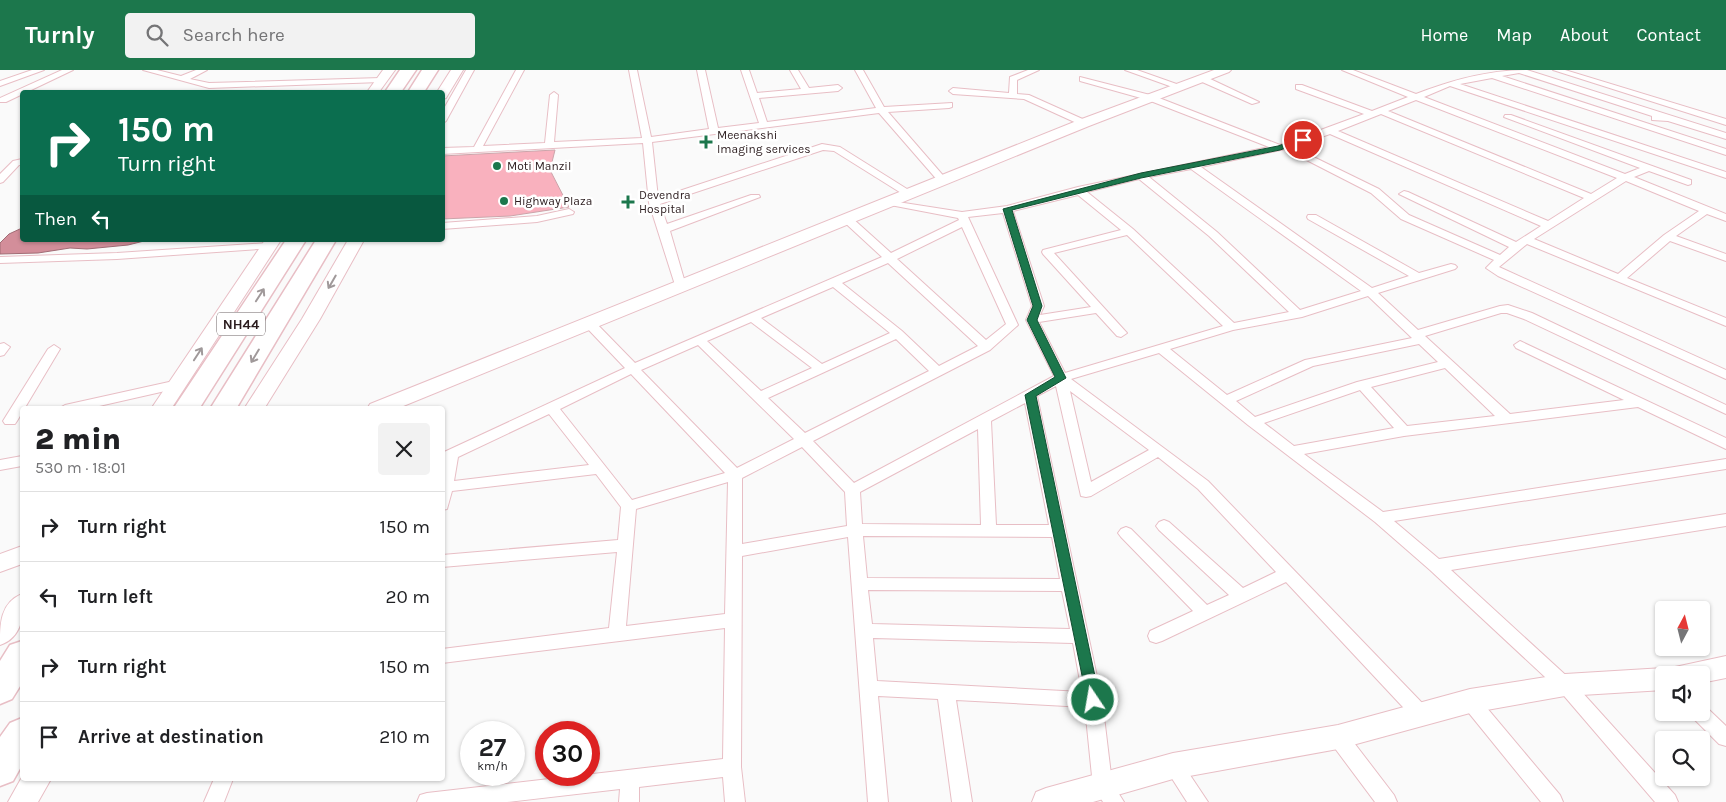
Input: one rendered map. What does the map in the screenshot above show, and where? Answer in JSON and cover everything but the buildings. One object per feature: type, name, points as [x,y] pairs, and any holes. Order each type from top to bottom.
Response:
[{"type":"highway","points":[[394,90],[408,70]]},
{"type":"highway","points":[[417,90],[430,70]]},
{"type":"highway","name":"NH44","points":[[188,406],[295,242]]},
{"type":"highway","name":"NH44","points":[[225,406],[325,242]]},
{"type":"highway","points":[[0,689],[20,658]]},
{"type":"highway","points":[[0,769],[20,737]]},
{"type":"street","points":[[0,84],[40,70]]},
{"type":"street","points":[[24,90],[68,70]]},
{"type":"street","points":[[147,70],[209,86],[385,75]]},
{"type":"street","points":[[182,79],[203,70]]},
{"type":"street","points":[[445,90],[457,70]]},
{"type":"street","points":[[445,116],[470,70]]},
{"type":"street","points":[[477,149],[520,70]]},
{"type":"street","points":[[633,70],[647,140],[654,203],[664,229],[680,286]]},
{"type":"street","points":[[701,70],[714,132]]},
{"type":"street","points":[[745,70],[764,125]]},
{"type":"street","points":[[794,70],[806,91]]},
{"type":"street","points":[[859,70],[881,110],[942,180]]},
{"type":"street","points":[[1129,70],[1181,87]]},
{"type":"street","points":[[384,406],[1084,123],[1225,70]]},
{"type":"street","points":[[1475,70],[1726,152]]},
{"type":"street","points":[[600,469],[445,488],[447,457],[632,368],[888,259],[963,218],[1141,176],[1283,147],[1330,131],[1451,84],[1519,70],[1726,136]]},
{"type":"street","points":[[1557,70],[1726,122]]},
{"type":"street","points":[[1013,96],[1013,79],[1032,71]]},
{"type":"street","points":[[1351,71],[1726,218]]},
{"type":"street","points":[[374,90],[385,75]]},
{"type":"street","points":[[1203,79],[1255,102]]},
{"type":"street","points":[[1083,80],[1151,98],[1283,147],[1375,191],[1405,217],[1503,260]]},
{"type":"street","points":[[1451,84],[1604,133],[1726,175]]},
{"type":"street","points":[[1299,87],[1376,112],[1592,198]]},
{"type":"street","points":[[0,88],[20,92]]},
{"type":"street","points":[[754,96],[838,88]]},
{"type":"street","points":[[953,91],[1026,97],[1084,123]]},
{"type":"street","points":[[3,100],[20,92]]},
{"type":"street","points":[[549,145],[554,95]]},
{"type":"street","points":[[445,151],[647,140],[881,110],[949,105]]},
{"type":"street","points":[[1508,117],[1688,182]]},
{"type":"street","points":[[1644,125],[1657,117],[1663,117]]},
{"type":"street","points":[[1330,131],[1548,226]]},
{"type":"street","points":[[1573,157],[1586,145],[1604,133]]},
{"type":"street","points":[[654,203],[822,147],[838,149],[910,194]]},
{"type":"street","points":[[0,168],[18,164]]},
{"type":"street","points":[[0,180],[18,164]]},
{"type":"street","points":[[1193,166],[1369,291],[1421,337],[1507,419]]},
{"type":"street","points":[[1649,168],[1625,177],[1521,243],[1492,268],[1726,375]]},
{"type":"street","points":[[1141,176],[1213,234],[1298,314]]},
{"type":"street","points":[[1078,190],[1129,231],[1231,327]]},
{"type":"street","points":[[1404,194],[1521,243],[1721,320],[1726,307]]},
{"type":"street","points":[[664,229],[755,197]]},
{"type":"street","points":[[889,202],[963,218]]},
{"type":"street","points":[[1007,209],[1038,306],[1032,320],[1061,378],[1086,492],[1159,450]]},
{"type":"street","points":[[1619,280],[1668,237],[1706,210]]},
{"type":"street","points":[[445,226],[537,219],[569,212]]},
{"type":"street","points":[[1312,217],[1416,276]]},
{"type":"street","points":[[628,506],[735,475],[986,347],[1012,324],[963,218]]},
{"type":"street","points":[[847,219],[888,259],[986,347]]},
{"type":"street","points":[[1121,333],[1047,252],[1129,231]]},
{"type":"street","points":[[1668,237],[1726,258]]},
{"type":"street","points":[[256,406],[311,319],[355,242]]},
{"type":"street","points":[[0,260],[117,256],[270,243]]},
{"type":"street","points":[[163,406],[270,243]]},
{"type":"street","points":[[852,490],[1061,378],[1231,327],[1298,314],[1416,276],[1451,267]]},
{"type":"street","points":[[834,282],[898,334],[937,371]]},
{"type":"street","points":[[1032,320],[1100,309]]},
{"type":"street","points":[[1227,400],[1309,363],[1421,337],[1508,309],[1528,316],[1726,410]]},
{"type":"street","points":[[752,317],[821,369]]},
{"type":"street","points":[[589,323],[735,475],[732,767],[735,802]]},
{"type":"street","points":[[759,397],[898,334]]},
{"type":"street","points":[[699,340],[804,440],[852,490],[878,802]]},
{"type":"street","points":[[1520,345],[1726,444]]},
{"type":"street","points":[[1160,347],[1253,422],[1380,518],[1436,566],[1565,685],[1668,802]]},
{"type":"street","points":[[11,421],[54,349]]},
{"type":"street","points":[[1253,422],[1362,385],[1448,364]]},
{"type":"street","points":[[1061,378],[1203,485],[1421,714]]},
{"type":"street","points":[[78,406],[178,384]]},
{"type":"street","points":[[1362,385],[1404,431]]},
{"type":"street","points":[[1030,395],[1093,700],[1109,794]]},
{"type":"street","points":[[1292,452],[1404,431],[1638,403]]},
{"type":"street","points":[[551,407],[628,506],[617,634]]},
{"type":"street","points":[[984,419],[989,531]]},
{"type":"street","points":[[0,465],[20,461]]},
{"type":"street","points":[[1380,518],[1726,464]]},
{"type":"street","points":[[1436,566],[1726,520]]},
{"type":"street","points":[[1164,526],[1241,596]]},
{"type":"street","points":[[734,551],[855,530],[1058,531]]},
{"type":"street","points":[[1126,533],[1205,613]]},
{"type":"street","points":[[445,561],[625,545]]},
{"type":"street","points":[[0,563],[20,556]]},
{"type":"street","points":[[1156,636],[1288,574]]},
{"type":"street","points":[[860,584],[1069,585]]},
{"type":"street","points":[[0,635],[20,607]]},
{"type":"street","points":[[445,656],[734,620]]},
{"type":"street","points":[[864,631],[1080,636]]},
{"type":"street","points":[[1710,670],[1726,667]]},
{"type":"street","points":[[1046,802],[1109,794],[1173,766],[1338,737],[1470,701],[1565,685],[1655,679]]},
{"type":"street","points":[[869,688],[1093,700]]},
{"type":"street","points":[[946,692],[962,802]]},
{"type":"street","points":[[1470,701],[1553,802]]},
{"type":"street","points":[[1708,721],[1726,738]]},
{"type":"street","points":[[1338,737],[1387,802]]},
{"type":"street","points":[[1173,766],[1198,802]]},
{"type":"street","points":[[427,802],[477,799],[732,767]]},
{"type":"street","points":[[629,802],[630,779]]},
{"type":"street","points":[[22,802],[36,781]]},
{"type":"street","points":[[214,802],[222,781]]},
{"type":"shaded area","points":[[20,229],[20,242],[140,242],[87,249],[70,248],[38,253],[0,254],[0,243],[9,234]]},
{"type":"place","name":"Meenakshi Imaging services","points":[[706,142]]},
{"type":"place","name":"Moti Manzil","points":[[497,166]]},
{"type":"place","name":"Highway Plaza","points":[[504,201]]},
{"type":"place","name":"Devendra Hospital","points":[[628,202]]},
{"type":"route","points":[[1093,700],[1030,395],[1061,378],[1032,320],[1038,306],[1007,209],[1078,190],[1280,148],[1303,140]]}]
